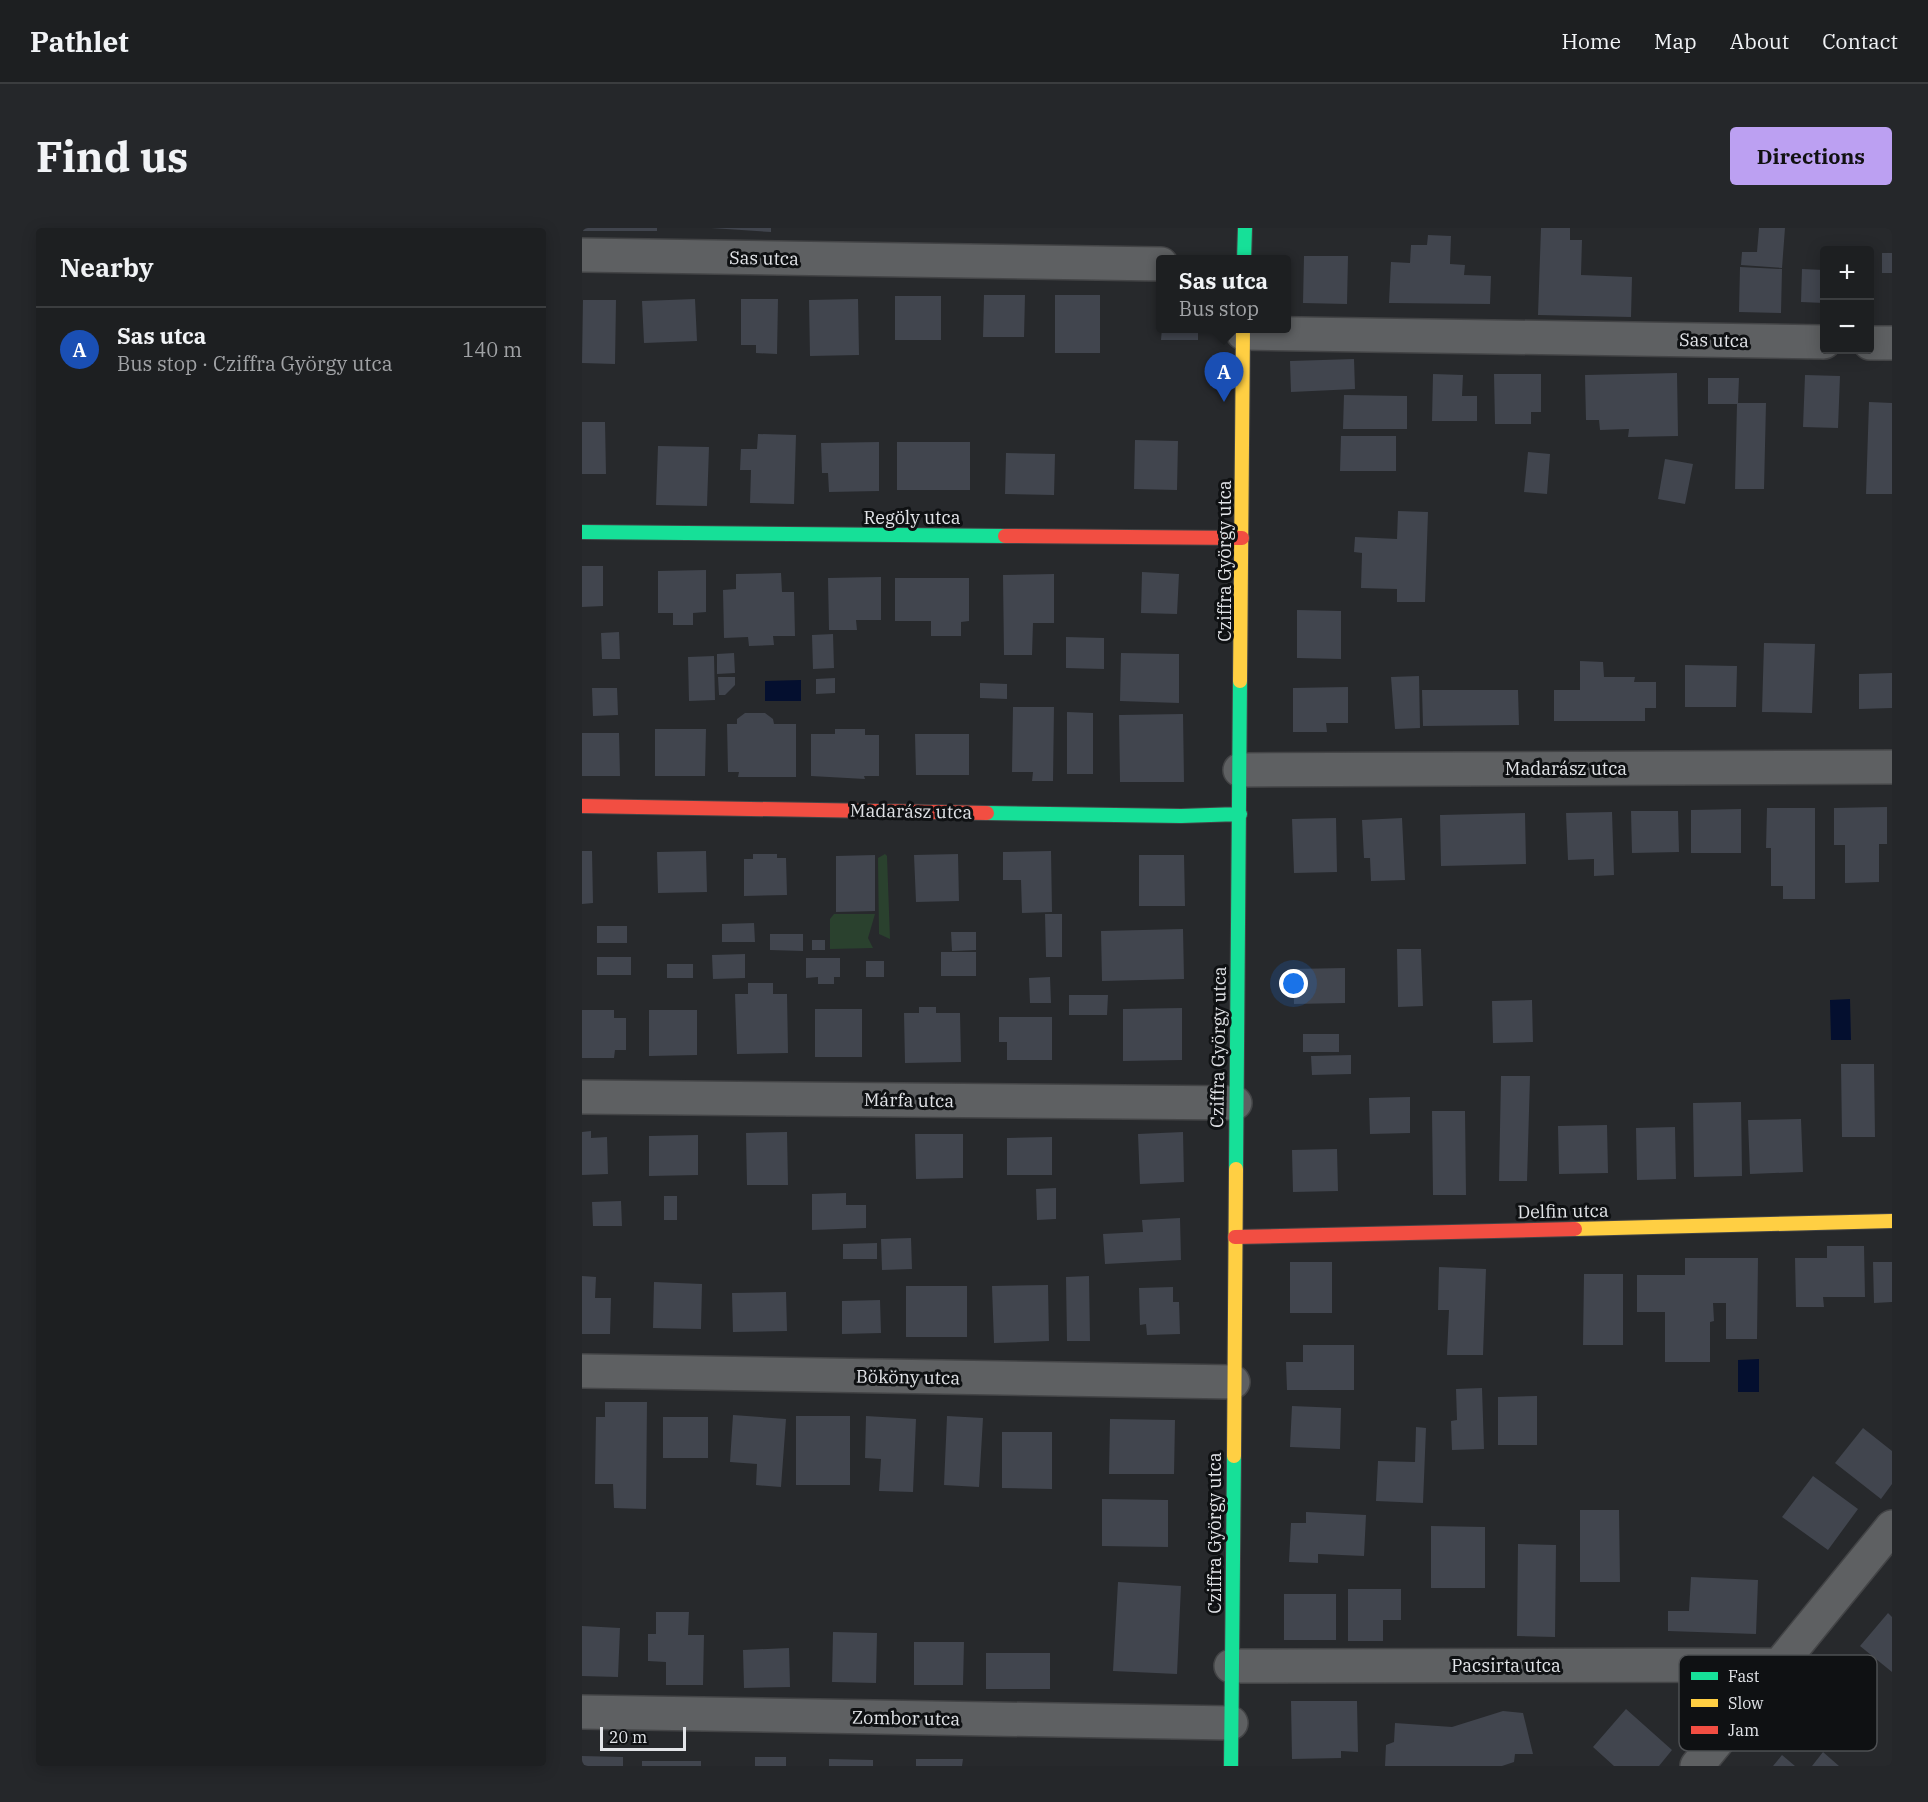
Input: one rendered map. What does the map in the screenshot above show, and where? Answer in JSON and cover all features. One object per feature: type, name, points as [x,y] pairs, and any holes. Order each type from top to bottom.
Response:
[{"type":"street","points":[[1244,255],[1245,228]]},
{"type":"street","name":"Sas utca","points":[[582,255],[1156,264]]},
{"type":"street","name":"Sas utca","points":[[1291,332],[1820,342]]},
{"type":"street","name":"Cziffra György utca","points":[[1231,1766],[1243,333]]},
{"type":"street","points":[[1874,343],[1892,343]]},
{"type":"street","name":"Regöly utca","points":[[582,532],[1242,538]]},
{"type":"street","name":"Madarász utca","points":[[1240,770],[1892,767]]},
{"type":"street","name":"Madarász utca","points":[[582,806],[1181,816],[1240,814]]},
{"type":"street","name":"Márfa utca","points":[[582,1097],[1236,1103]]},
{"type":"street","name":"Delfin utca","points":[[1234,1237],[1892,1221]]},
{"type":"street","name":"Bököny utca","points":[[582,1371],[1233,1382]]},
{"type":"street","points":[[1788,1655],[1892,1527]]},
{"type":"street","name":"Pacsirta utca","points":[[1232,1666],[1679,1665]]},
{"type":"street","name":"Zombor utca","points":[[582,1712],[1231,1723]]},
{"type":"street","points":[[1697,1766],[1709,1751]]},
{"type":"green space","points":[[885,854],[887,856],[890,939],[879,934],[878,858]]},
{"type":"green space","points":[[834,914],[875,914],[868,938],[873,948],[830,949],[830,919]]},
{"type":"water","points":[[801,680],[801,701],[765,701],[765,681]]},
{"type":"water","points":[[1850,999],[1851,1040],[1831,1040],[1830,1000]]},
{"type":"water","points":[[1759,1359],[1759,1392],[1738,1392],[1738,1360]]},
{"type":"building","points":[[582,228],[657,228],[657,231],[582,231]]},
{"type":"building","points":[[711,228],[771,228],[771,232]]},
{"type":"building","points":[[1541,228],[1570,228],[1570,240],[1582,240],[1581,275],[1632,277],[1631,317],[1538,315]]},
{"type":"building","points":[[1759,228],[1785,228],[1782,268],[1741,265],[1742,252],[1757,252]]},
{"type":"building","points":[[1428,235],[1451,236],[1450,264],[1465,265],[1464,275],[1491,276],[1490,304],[1389,303],[1391,262],[1410,263],[1411,245],[1427,245]]},
{"type":"building","points":[[1882,253],[1892,253],[1892,273],[1882,273]]},
{"type":"building","points":[[1304,256],[1348,256],[1347,304],[1303,303]]},
{"type":"building","points":[[1740,267],[1782,269],[1781,313],[1739,312]]},
{"type":"building","points":[[1802,269],[1820,270],[1820,303],[1801,302]]},
{"type":"building","points":[[984,295],[1025,295],[1024,337],[983,337]]},
{"type":"building","points":[[1055,295],[1100,295],[1100,353],[1055,353]]},
{"type":"building","points":[[895,296],[941,296],[941,340],[895,340]]},
{"type":"building","points":[[695,299],[697,341],[644,343],[642,301]]},
{"type":"building","points":[[741,299],[778,299],[777,354],[756,353],[756,345],[741,345]]},
{"type":"building","points":[[858,299],[859,355],[810,356],[809,300]]},
{"type":"building","points":[[583,300],[616,300],[615,364],[582,363]]},
{"type":"building","points":[[1162,333],[1198,333],[1198,340],[1161,340]]},
{"type":"building","points":[[1354,359],[1355,389],[1291,392],[1290,361]]},
{"type":"building","points":[[1677,373],[1678,436],[1628,437],[1629,429],[1600,430],[1599,420],[1586,420],[1585,375]]},
{"type":"building","points":[[1433,374],[1463,375],[1462,396],[1477,396],[1477,421],[1432,421]]},
{"type":"building","points":[[1494,374],[1541,374],[1541,412],[1531,412],[1531,424],[1495,424]]},
{"type":"building","points":[[1805,375],[1840,376],[1838,428],[1803,427]]},
{"type":"building","points":[[1708,378],[1739,378],[1738,403],[1766,403],[1764,489],[1735,489],[1737,404],[1708,404]]},
{"type":"building","points":[[1344,395],[1407,396],[1407,429],[1343,429]]},
{"type":"building","points":[[1869,402],[1892,403],[1892,494],[1866,494]]},
{"type":"building","points":[[582,422],[605,422],[606,474],[582,474]]},
{"type":"building","points":[[758,434],[796,435],[794,504],[750,503],[751,470],[740,470],[741,449],[757,449]]},
{"type":"building","points":[[1341,436],[1396,436],[1396,471],[1340,471]]},
{"type":"building","points":[[1135,440],[1178,441],[1177,490],[1134,489]]},
{"type":"building","points":[[879,442],[879,491],[829,492],[828,473],[822,473],[821,443]]},
{"type":"building","points":[[897,442],[970,442],[970,490],[897,490]]},
{"type":"building","points":[[658,446],[709,447],[707,506],[656,505]]},
{"type":"building","points":[[1528,452],[1550,454],[1547,494],[1524,492]]},
{"type":"building","points":[[1006,453],[1055,454],[1054,495],[1005,494]]},
{"type":"building","points":[[1665,459],[1693,464],[1685,504],[1658,499]]},
{"type":"building","points":[[1398,511],[1428,512],[1425,602],[1397,602],[1397,589],[1361,588],[1362,553],[1354,552],[1355,537],[1397,539]]},
{"type":"building","points":[[582,566],[603,566],[603,606],[582,607]]},
{"type":"building","points":[[706,570],[706,612],[693,613],[693,625],[673,625],[673,613],[658,613],[658,571]]},
{"type":"building","points":[[1142,572],[1179,574],[1177,614],[1141,613]]},
{"type":"building","points":[[781,573],[782,592],[794,592],[795,636],[773,636],[774,645],[749,646],[748,637],[724,638],[723,590],[736,589],[736,574]]},
{"type":"building","points":[[1054,574],[1054,623],[1033,623],[1032,655],[1004,655],[1003,575]]},
{"type":"building","points":[[881,577],[881,620],[856,620],[857,630],[829,630],[828,578]]},
{"type":"building","points":[[895,578],[969,578],[969,621],[961,622],[961,636],[931,636],[931,621],[895,621]]},
{"type":"building","points":[[1297,610],[1341,611],[1341,659],[1297,658]]},
{"type":"building","points":[[619,632],[620,659],[602,659],[601,633]]},
{"type":"building","points":[[833,634],[834,668],[813,669],[812,635]]},
{"type":"building","points":[[1066,637],[1104,638],[1104,669],[1066,668]]},
{"type":"building","points":[[1764,643],[1815,644],[1812,713],[1762,712]]},
{"type":"building","points":[[734,653],[735,673],[717,674],[717,654]]},
{"type":"building","points":[[1121,653],[1179,654],[1179,703],[1120,701]]},
{"type":"building","points":[[714,656],[715,700],[689,701],[688,657]]},
{"type":"building","points":[[1580,661],[1603,662],[1604,677],[1635,677],[1634,682],[1656,682],[1656,708],[1645,708],[1645,721],[1554,721],[1554,690],[1580,690]]},
{"type":"building","points":[[1685,665],[1737,666],[1736,707],[1685,707]]},
{"type":"building","points":[[1892,673],[1892,708],[1859,709],[1859,674]]},
{"type":"building","points":[[1419,676],[1420,728],[1395,729],[1391,677]]},
{"type":"building","points":[[718,677],[735,677],[735,685],[725,695],[719,695]]},
{"type":"building","points":[[835,678],[835,693],[816,694],[816,679]]},
{"type":"building","points":[[980,683],[1007,684],[1007,699],[980,698]]},
{"type":"building","points":[[1348,687],[1348,723],[1326,723],[1327,732],[1293,732],[1293,688]]},
{"type":"building","points":[[592,688],[617,688],[618,715],[593,716]]},
{"type":"building","points":[[1422,690],[1518,690],[1519,725],[1423,726]]},
{"type":"building","points":[[1013,707],[1054,707],[1053,781],[1032,781],[1033,772],[1012,772]]},
{"type":"building","points":[[1067,712],[1093,713],[1093,774],[1067,774]]},
{"type":"building","points":[[745,713],[765,713],[773,719],[774,724],[796,724],[796,777],[738,777],[739,772],[728,772],[727,724],[737,724],[737,719]]},
{"type":"building","points":[[1183,714],[1184,782],[1120,782],[1119,715]]},
{"type":"building","points":[[655,729],[706,729],[705,776],[655,776]]},
{"type":"building","points":[[835,729],[865,729],[865,735],[879,735],[879,776],[864,776],[865,779],[811,776],[811,734],[835,734]]},
{"type":"building","points":[[582,733],[619,733],[620,776],[582,776]]},
{"type":"building","points":[[915,734],[969,734],[969,775],[916,775]]},
{"type":"building","points":[[1887,807],[1887,844],[1879,844],[1879,882],[1845,883],[1845,845],[1834,845],[1834,808]]},
{"type":"building","points":[[1767,808],[1815,808],[1815,899],[1783,899],[1783,886],[1771,886],[1771,848],[1766,848]]},
{"type":"building","points":[[1741,809],[1741,853],[1691,853],[1691,810]]},
{"type":"building","points":[[1631,811],[1678,811],[1679,852],[1632,853]]},
{"type":"building","points":[[1612,812],[1614,875],[1594,876],[1594,859],[1568,860],[1566,813]]},
{"type":"building","points":[[1525,813],[1526,864],[1441,866],[1440,815]]},
{"type":"building","points":[[1336,818],[1337,872],[1294,873],[1292,819]]},
{"type":"building","points":[[1402,818],[1405,880],[1371,881],[1370,858],[1364,858],[1362,820]]},
{"type":"building","points":[[582,851],[592,851],[593,903],[582,904]]},
{"type":"building","points":[[706,851],[707,892],[658,893],[657,852]]},
{"type":"building","points":[[1051,851],[1052,912],[1022,913],[1021,880],[1003,880],[1003,852]]},
{"type":"building","points":[[753,854],[777,854],[777,858],[786,858],[787,895],[744,896],[744,859],[753,859]]},
{"type":"building","points":[[958,854],[959,901],[916,902],[914,855]]},
{"type":"building","points":[[875,855],[875,911],[836,912],[836,856]]},
{"type":"building","points":[[1139,855],[1184,855],[1185,906],[1139,906]]},
{"type":"building","points":[[1045,914],[1062,914],[1062,957],[1046,957]]},
{"type":"building","points":[[754,923],[755,942],[722,942],[722,924]]},
{"type":"building","points":[[597,926],[627,926],[627,943],[597,943]]},
{"type":"building","points":[[1183,929],[1184,979],[1102,981],[1101,931]]},
{"type":"building","points":[[951,932],[976,932],[976,950],[952,951]]},
{"type":"building","points":[[770,934],[803,934],[803,951],[770,950]]},
{"type":"building","points":[[812,940],[825,940],[825,950],[812,950]]},
{"type":"building","points":[[1397,949],[1421,949],[1423,1006],[1398,1007]]},
{"type":"building","points":[[941,952],[976,952],[976,976],[941,976]]},
{"type":"building","points":[[745,954],[745,978],[713,979],[712,955]]},
{"type":"building","points":[[597,957],[631,957],[631,975],[597,975]]},
{"type":"building","points":[[806,958],[840,958],[840,977],[834,977],[834,984],[818,984],[818,977],[806,978]]},
{"type":"building","points":[[866,961],[884,961],[884,977],[866,977]]},
{"type":"building","points":[[667,964],[693,964],[693,978],[667,978]]},
{"type":"building","points":[[1345,968],[1345,1003],[1294,1004],[1293,969]]},
{"type":"building","points":[[1050,977],[1051,1003],[1030,1003],[1029,978]]},
{"type":"building","points":[[748,983],[773,983],[773,994],[787,994],[788,1053],[737,1054],[735,994],[748,994]]},
{"type":"building","points":[[1069,995],[1108,995],[1107,1015],[1069,1015]]},
{"type":"building","points":[[1532,1000],[1533,1042],[1493,1043],[1492,1001]]},
{"type":"building","points":[[919,1007],[936,1007],[936,1013],[960,1013],[961,1062],[905,1063],[904,1013],[919,1013]]},
{"type":"building","points":[[1182,1008],[1182,1060],[1123,1061],[1123,1009]]},
{"type":"building","points":[[815,1009],[862,1009],[862,1057],[815,1057]]},
{"type":"building","points":[[582,1010],[614,1010],[614,1018],[626,1018],[626,1050],[615,1050],[614,1058],[582,1058]]},
{"type":"building","points":[[649,1010],[697,1010],[697,1055],[649,1056]]},
{"type":"building","points":[[999,1017],[1052,1017],[1052,1060],[1007,1060],[1007,1042],[999,1042]]},
{"type":"building","points":[[1303,1034],[1339,1034],[1339,1052],[1303,1052]]},
{"type":"building","points":[[1351,1055],[1351,1074],[1312,1075],[1311,1056]]},
{"type":"building","points":[[1841,1064],[1874,1064],[1875,1137],[1842,1137]]},
{"type":"building","points":[[1501,1076],[1530,1076],[1527,1181],[1499,1181]]},
{"type":"building","points":[[1410,1097],[1410,1133],[1370,1134],[1369,1098]]},
{"type":"building","points":[[1741,1102],[1742,1176],[1694,1177],[1693,1103]]},
{"type":"building","points":[[1432,1111],[1465,1111],[1466,1195],[1433,1195]]},
{"type":"building","points":[[1801,1119],[1803,1172],[1750,1174],[1748,1120]]},
{"type":"building","points":[[1607,1125],[1608,1173],[1559,1174],[1558,1126]]},
{"type":"building","points":[[1675,1127],[1676,1179],[1637,1180],[1636,1128]]},
{"type":"building","points":[[591,1131],[591,1138],[607,1137],[608,1174],[582,1175],[582,1132]]},
{"type":"building","points":[[787,1132],[788,1185],[747,1185],[746,1133]]},
{"type":"building","points":[[1183,1132],[1184,1182],[1140,1184],[1138,1134]]},
{"type":"building","points":[[915,1134],[963,1134],[963,1178],[916,1179]]},
{"type":"building","points":[[698,1135],[698,1175],[649,1176],[649,1136]]},
{"type":"building","points":[[1052,1137],[1052,1175],[1007,1175],[1007,1138]]},
{"type":"building","points":[[1337,1149],[1338,1191],[1293,1192],[1292,1150]]},
{"type":"building","points":[[1056,1188],[1056,1219],[1037,1220],[1036,1189]]},
{"type":"building","points":[[846,1193],[846,1205],[866,1205],[866,1228],[812,1230],[812,1194]]},
{"type":"building","points":[[664,1196],[677,1196],[677,1220],[664,1220]]},
{"type":"building","points":[[621,1201],[622,1226],[593,1226],[592,1202]]},
{"type":"building","points":[[1180,1218],[1181,1260],[1105,1264],[1103,1234],[1143,1232],[1142,1220]]},
{"type":"building","points":[[911,1238],[912,1269],[882,1270],[881,1239]]},
{"type":"building","points":[[877,1243],[877,1259],[843,1259],[843,1244]]},
{"type":"building","points":[[1827,1246],[1864,1246],[1865,1297],[1823,1297],[1824,1307],[1796,1307],[1795,1258],[1827,1258]]},
{"type":"building","points":[[1685,1258],[1758,1258],[1757,1339],[1726,1339],[1726,1303],[1713,1303],[1714,1321],[1710,1322],[1710,1362],[1665,1362],[1665,1312],[1637,1312],[1637,1275],[1685,1275]]},
{"type":"building","points":[[1290,1262],[1332,1262],[1332,1313],[1290,1313]]},
{"type":"building","points":[[1873,1262],[1892,1262],[1892,1302],[1874,1303]]},
{"type":"building","points":[[1439,1267],[1486,1269],[1483,1355],[1447,1355],[1449,1310],[1438,1310]]},
{"type":"building","points":[[1584,1274],[1623,1274],[1623,1345],[1583,1345]]},
{"type":"building","points":[[582,1276],[596,1277],[595,1298],[611,1298],[610,1334],[582,1334]]},
{"type":"building","points":[[1089,1276],[1090,1341],[1067,1341],[1066,1277]]},
{"type":"building","points":[[654,1282],[702,1284],[701,1329],[653,1328]]},
{"type":"building","points":[[1048,1285],[1049,1341],[994,1343],[992,1286]]},
{"type":"building","points":[[906,1286],[967,1286],[967,1337],[906,1337]]},
{"type":"building","points":[[1173,1287],[1173,1302],[1179,1302],[1180,1334],[1147,1335],[1146,1324],[1140,1325],[1139,1288]]},
{"type":"building","points":[[786,1292],[787,1331],[733,1332],[732,1293]]},
{"type":"building","points":[[880,1300],[881,1333],[842,1334],[842,1301]]},
{"type":"building","points":[[1303,1345],[1354,1345],[1354,1390],[1287,1390],[1286,1362],[1303,1362]]},
{"type":"building","points":[[1482,1388],[1484,1449],[1452,1450],[1451,1421],[1457,1420],[1456,1389]]},
{"type":"building","points":[[1537,1396],[1537,1445],[1498,1445],[1498,1397]]},
{"type":"building","points":[[605,1402],[647,1402],[646,1509],[614,1508],[613,1484],[595,1484],[596,1417],[605,1417]]},
{"type":"building","points":[[1292,1406],[1341,1408],[1340,1449],[1290,1447]]},
{"type":"building","points":[[733,1415],[786,1419],[781,1487],[756,1485],[757,1464],[730,1462]]},
{"type":"building","points":[[796,1416],[850,1416],[850,1485],[796,1485]]},
{"type":"building","points":[[866,1416],[916,1419],[913,1492],[879,1491],[881,1459],[865,1458]]},
{"type":"building","points":[[947,1416],[983,1418],[979,1487],[944,1485]]},
{"type":"building","points":[[663,1417],[708,1417],[708,1458],[663,1458]]},
{"type":"building","points":[[1110,1419],[1175,1420],[1174,1474],[1109,1474]]},
{"type":"building","points":[[1416,1427],[1426,1428],[1423,1503],[1376,1501],[1378,1461],[1415,1462]]},
{"type":"building","points":[[1863,1428],[1892,1451],[1892,1484],[1881,1499],[1835,1463]]},
{"type":"building","points":[[1002,1432],[1052,1432],[1052,1489],[1002,1488]]},
{"type":"building","points":[[1813,1476],[1858,1509],[1828,1550],[1782,1517]]},
{"type":"building","points":[[1102,1499],[1168,1500],[1168,1547],[1102,1546]]},
{"type":"building","points":[[1580,1510],[1619,1510],[1620,1582],[1580,1582]]},
{"type":"building","points":[[1306,1512],[1366,1515],[1364,1556],[1318,1554],[1318,1563],[1289,1562],[1291,1523],[1306,1523]]},
{"type":"building","points":[[1431,1526],[1485,1527],[1485,1588],[1431,1588]]},
{"type":"building","points":[[1518,1544],[1556,1545],[1555,1637],[1517,1636]]},
{"type":"building","points":[[1691,1577],[1758,1580],[1756,1634],[1668,1631],[1668,1611],[1689,1611]]},
{"type":"building","points":[[1118,1582],[1181,1586],[1177,1674],[1113,1671]]},
{"type":"building","points":[[1348,1589],[1401,1589],[1401,1620],[1383,1620],[1383,1641],[1348,1641]]},
{"type":"building","points":[[1284,1594],[1336,1594],[1336,1640],[1284,1640]]},
{"type":"building","points":[[656,1612],[689,1612],[688,1635],[704,1635],[703,1685],[666,1685],[666,1662],[648,1661],[648,1634],[656,1634]]},
{"type":"building","points":[[1888,1613],[1892,1617],[1892,1672],[1877,1660],[1877,1655],[1871,1655],[1860,1646]]},
{"type":"building","points":[[582,1626],[620,1628],[618,1677],[582,1676]]},
{"type":"building","points":[[833,1632],[877,1633],[876,1683],[832,1682]]},
{"type":"building","points":[[914,1642],[964,1642],[963,1685],[914,1685]]},
{"type":"building","points":[[789,1648],[790,1687],[744,1688],[743,1650]]},
{"type":"building","points":[[986,1653],[1050,1653],[1050,1689],[986,1689]]},
{"type":"building","points":[[1291,1701],[1357,1701],[1358,1752],[1341,1751],[1341,1758],[1292,1759]]},
{"type":"building","points":[[1626,1709],[1672,1750],[1659,1766],[1614,1766],[1593,1747]]},
{"type":"building","points":[[1503,1711],[1523,1713],[1533,1754],[1515,1754],[1514,1762],[1502,1766],[1385,1766],[1386,1745],[1394,1742],[1395,1723],[1452,1727]]},
{"type":"building","points":[[1823,1752],[1839,1766],[1812,1766]]},
{"type":"building","points":[[1782,1755],[1795,1766],[1773,1766]]},
{"type":"building","points":[[582,1756],[623,1757],[623,1766],[582,1766]]},
{"type":"building","points":[[755,1757],[786,1757],[786,1766],[755,1766]]},
{"type":"building","points":[[829,1759],[873,1760],[873,1766],[829,1766]]},
{"type":"building","points":[[916,1759],[963,1759],[962,1766],[916,1766]]},
{"type":"building","points":[[642,1761],[701,1761],[701,1766],[642,1766]]},
{"type":"traffic: fast","points":[[1244,255],[1245,228]]},
{"type":"traffic: fast","points":[[582,532],[1005,536]]},
{"type":"traffic: fast","points":[[1236,1169],[1240,681]]},
{"type":"traffic: fast","points":[[987,813],[1181,816],[1240,814]]},
{"type":"traffic: fast","points":[[1231,1766],[1234,1456]]},
{"type":"traffic: slow","points":[[1240,681],[1243,333]]},
{"type":"traffic: slow","points":[[1234,1456],[1236,1169]]},
{"type":"traffic: slow","points":[[1575,1229],[1892,1221]]},
{"type":"traffic: jam","points":[[1005,536],[1242,538]]},
{"type":"traffic: jam","points":[[582,806],[987,813]]},
{"type":"traffic: jam","points":[[1235,1237],[1575,1229]]},
{"type":"place","name":"Sas utca","points":[[1224,402]]}]
